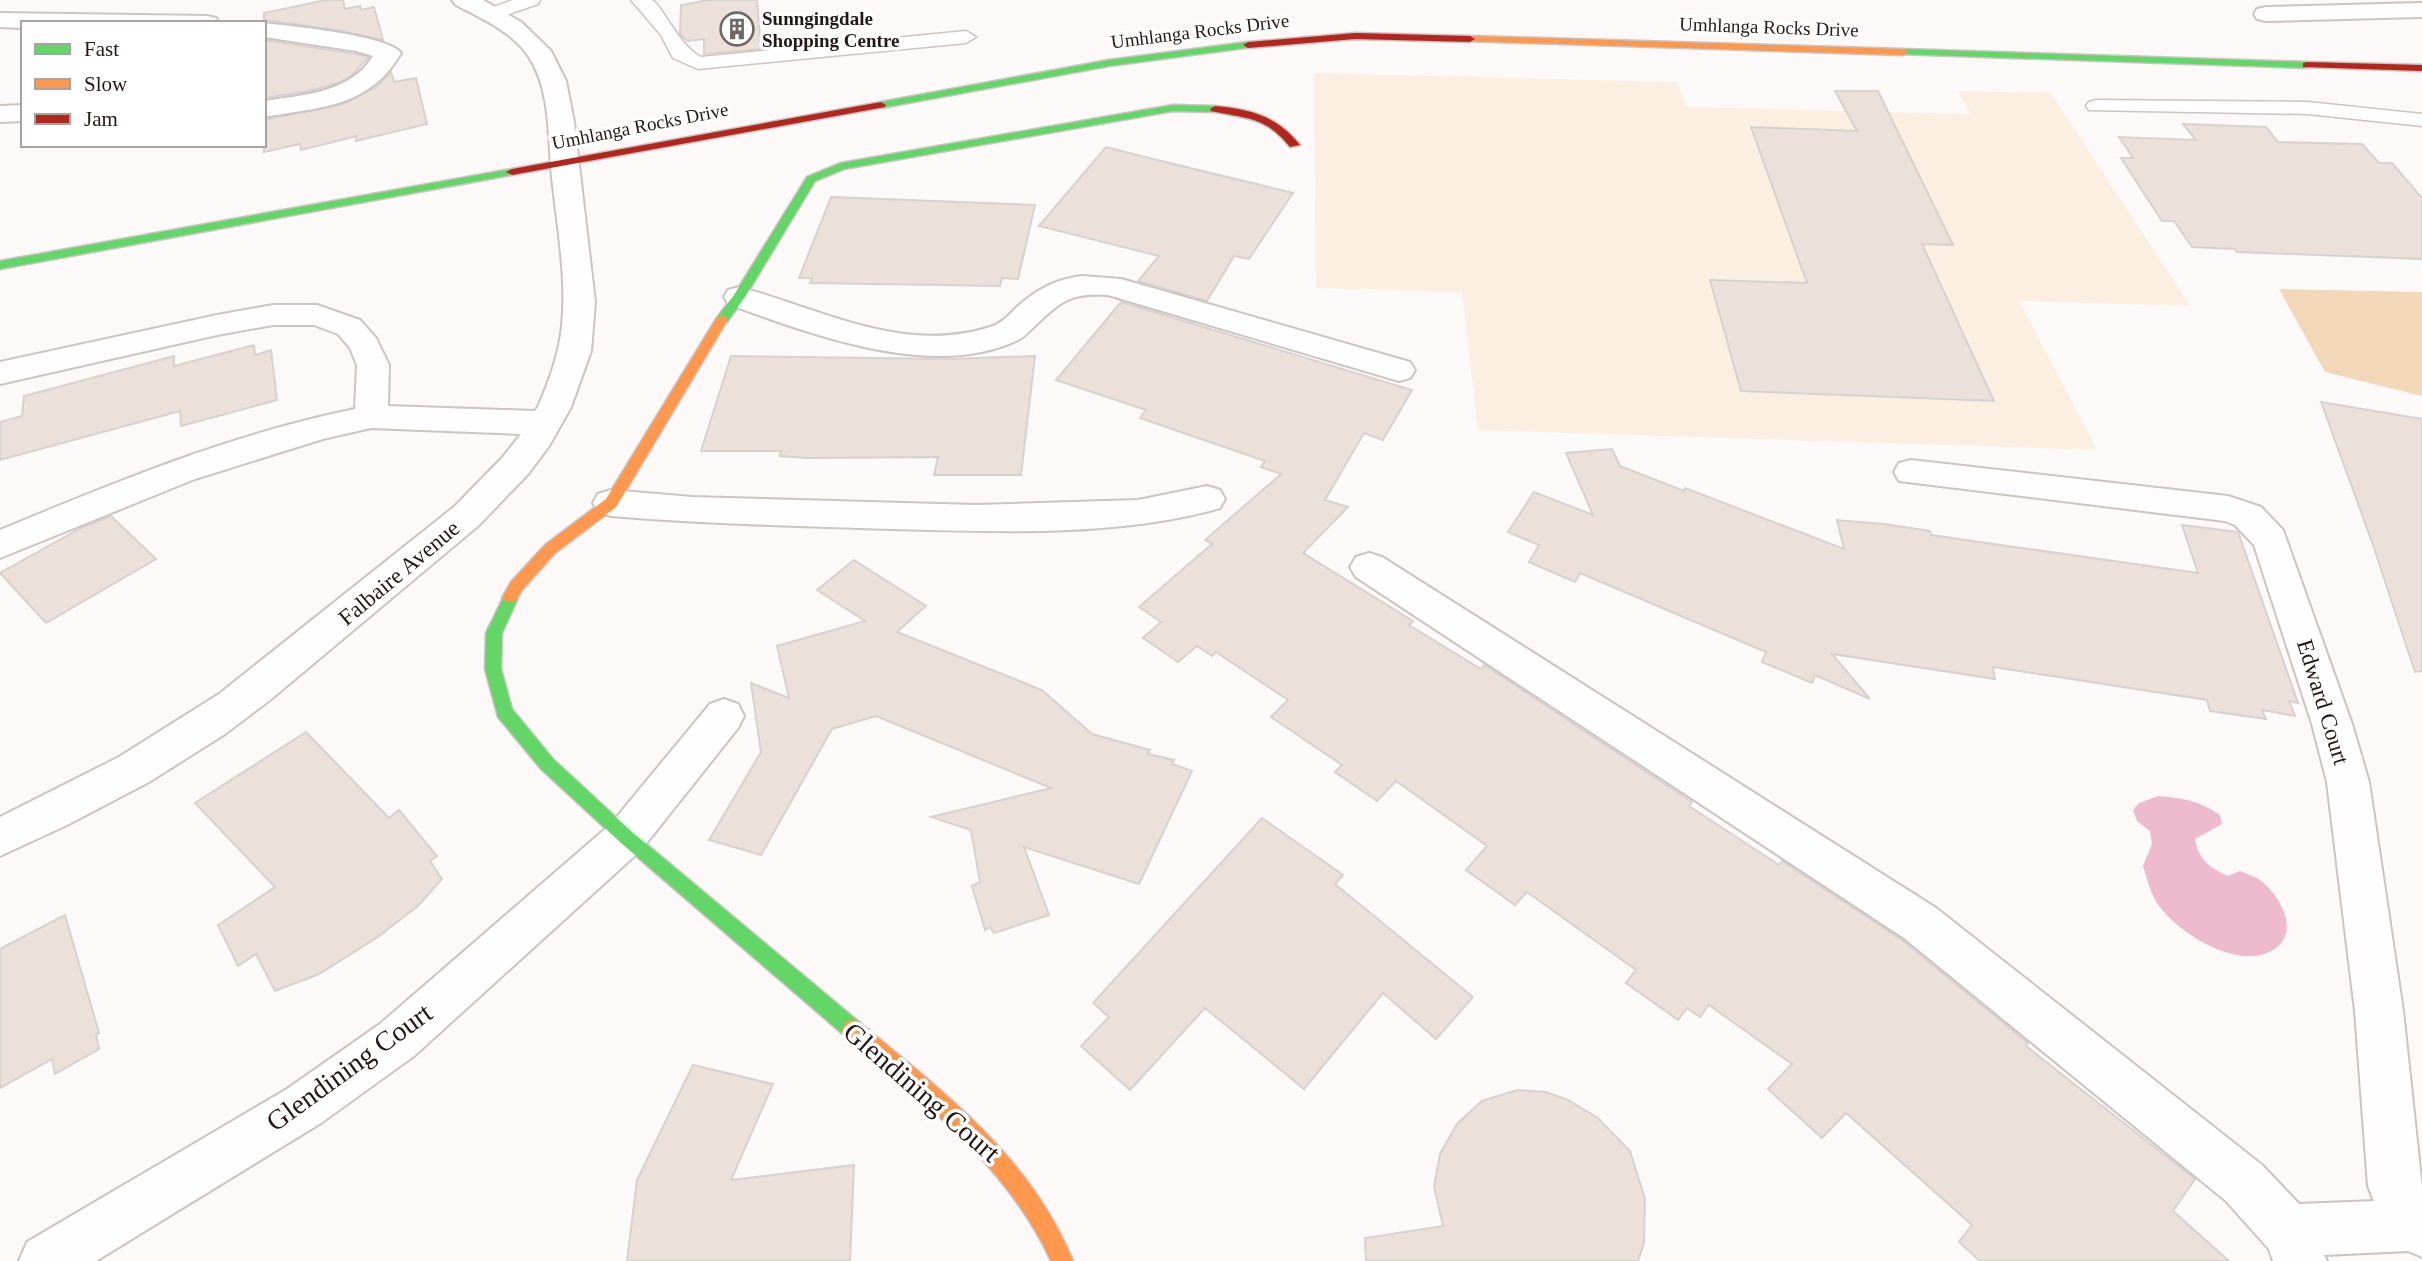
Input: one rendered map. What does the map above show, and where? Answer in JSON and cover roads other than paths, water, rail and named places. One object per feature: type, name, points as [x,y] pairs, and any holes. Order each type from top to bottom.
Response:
[{"type":"main road","name":"Umhlanga Rocks Drive","points":[[0,265],[564,161],[1198,49],[1355,36],[2422,68]]},
{"type":"main road","points":[[626,837],[547,764],[504,712],[493,669],[494,633],[516,586],[550,550],[611,503],[713,331],[739,297],[811,179],[841,166],[1173,108],[1212,107],[1248,114],[1279,125],[1294,145]]},
{"type":"main road","name":"Glendining Court","points":[[626,837],[977,1136],[1020,1183],[1035,1206],[1062,1261]]},
{"type":"street","name":"Falbaire Avenue","points":[[0,837],[54,812],[142,764],[209,723],[289,663],[468,515],[516,466],[546,423],[568,377],[578,339],[581,302],[557,101],[548,67],[527,39],[492,14],[464,0]]},
{"type":"street","points":[[2266,14],[2422,10]]},
{"type":"street","points":[[0,20],[69,21]]},
{"type":"street","points":[[266,30],[360,44],[388,53],[383,62],[350,91],[266,109]]},
{"type":"street","points":[[0,114],[21,114]]},
{"type":"street","points":[[739,297],[824,328],[899,344],[970,344],[1007,333],[1053,291],[1077,284],[1110,286],[1399,370]]},
{"type":"street","points":[[0,373],[217,324],[273,315],[317,315],[349,327],[365,345],[373,365],[371,417]]},
{"type":"street","points":[[0,545],[192,465],[315,427],[371,417],[546,423]]},
{"type":"street","name":"Edward Court","points":[[1911,472],[2228,509],[2248,516],[2270,539],[2332,724],[2348,782],[2379,1011],[2394,1186],[2419,1228]]},
{"type":"street","points":[[611,503],[692,510],[976,518],[1138,513],[1207,499]]},
{"type":"street","points":[[1369,567],[1920,923],[2244,1183],[2294,1246],[2419,1228]]},
{"type":"street","name":"Glendining Court","points":[[46,1261],[304,1106],[397,1040],[626,837],[724,716]]},
{"type":"lane","points":[[492,14],[531,0]]},
{"type":"lane","points":[[640,0],[649,7],[670,34],[680,54],[698,62],[789,56],[966,37]]},
{"type":"lane","points":[[2096,106],[2308,108],[2422,120]]},
{"type":"place","name":"Sunngingdale Shopping Centre","points":[[737,29]]}]
